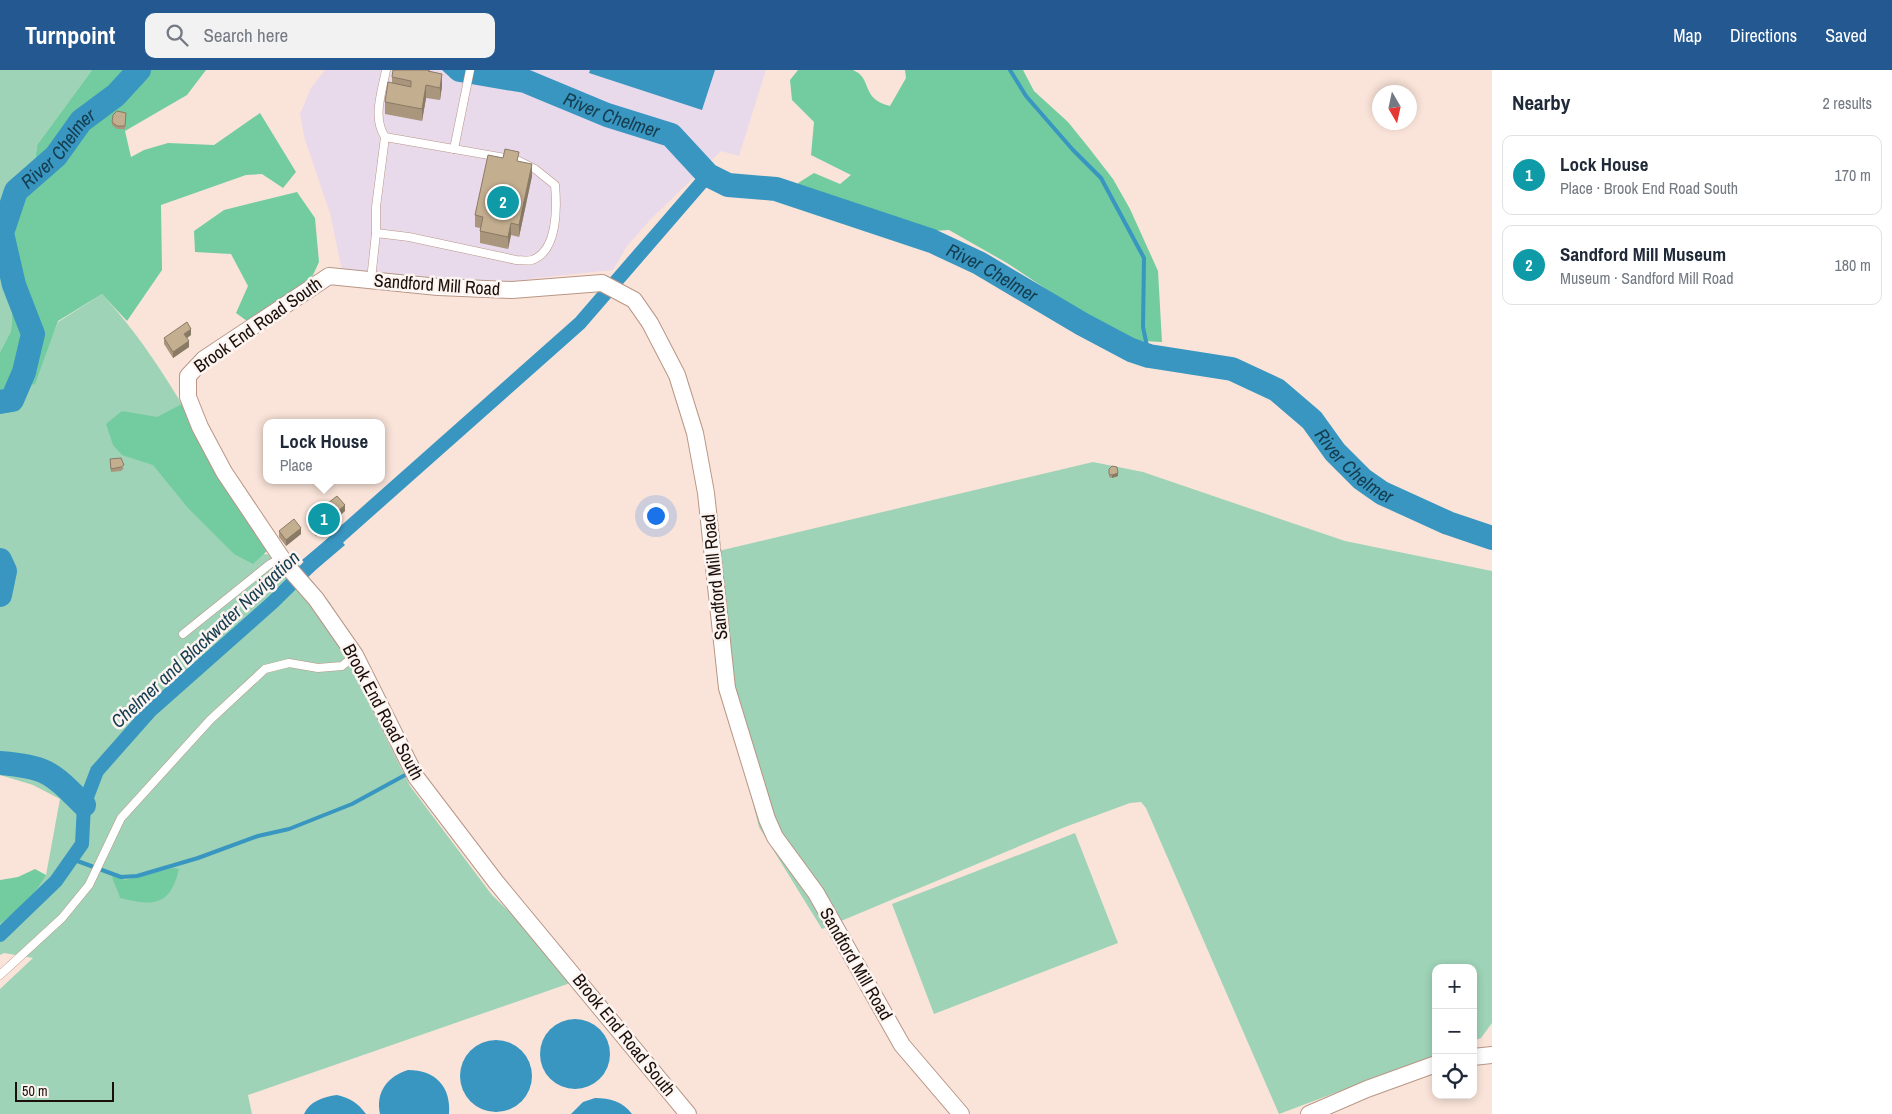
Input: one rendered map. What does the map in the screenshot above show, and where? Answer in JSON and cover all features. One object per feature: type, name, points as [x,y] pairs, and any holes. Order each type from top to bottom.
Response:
[{"type":"street","name":"Sandford Mill Road","points":[[329,276],[438,287],[512,290],[602,282],[634,300],[650,323],[677,374],[695,433],[706,493],[727,688],[767,820],[775,837],[816,893],[902,1045],[961,1114]]},
{"type":"street","name":"Brook End Road South","points":[[329,276],[204,359],[188,376],[188,397],[200,427],[224,472],[284,562],[356,655],[416,777],[496,882],[688,1114]]},
{"type":"street","points":[[1477,1057],[1492,1055]]},
{"type":"street","points":[[1309,1114],[1367,1089],[1432,1065]]},
{"type":"lane","points":[[370,281],[376,233],[376,207],[385,137],[379,128],[378,109],[386,70]]},
{"type":"lane","points":[[454,149],[470,70]]},
{"type":"lane","points":[[376,233],[409,237],[516,260],[532,260],[546,250],[552,232],[557,204],[554,185],[535,169],[517,160],[385,137]]},
{"type":"lane","points":[[183,634],[262,570],[284,562]]},
{"type":"lane","points":[[0,975],[62,918],[89,885],[121,818],[210,720],[265,669],[289,663],[318,668],[342,666],[356,655]]},
{"type":"shaded area","points":[[325,70],[766,70],[739,156],[721,151],[650,220],[627,246],[613,270],[499,284],[343,275],[330,213],[305,140],[300,114],[311,88]]},
{"type":"green space","points":[[0,70],[92,70],[37,145],[32,186],[15,205],[7,240],[15,274],[11,331],[0,352]]},
{"type":"green space","points":[[92,70],[206,70],[187,95],[125,131],[131,157],[144,150],[168,143],[214,145],[260,113],[296,172],[283,188],[262,174],[246,175],[161,205],[162,270],[127,321],[102,294],[58,321],[35,384],[0,391],[0,352],[11,331],[15,274],[7,240],[15,205],[32,186],[37,145]]},
{"type":"green space","points":[[798,70],[853,70],[863,78],[874,99],[890,106],[906,78],[905,70],[1023,70],[1034,91],[1068,122],[1113,179],[1130,209],[1158,271],[1162,342],[1123,340],[1007,263],[949,230],[933,231],[899,223],[867,210],[805,194],[798,183],[814,173],[840,184],[851,175],[811,155],[814,122],[792,100],[790,80]]},
{"type":"green space","points":[[297,192],[315,218],[319,262],[313,275],[301,288],[247,321],[236,313],[248,286],[231,254],[195,252],[194,231],[224,210]]},
{"type":"green space","points":[[102,294],[127,323],[171,386],[209,452],[263,554],[292,556],[330,603],[365,662],[355,675],[410,786],[492,895],[579,980],[248,1095],[252,1114],[0,1114],[0,989],[33,958],[4,953],[0,955],[0,924],[46,875],[60,799],[33,785],[0,775],[0,391],[31,385],[58,322]]},
{"type":"green space","points":[[182,404],[267,551],[253,564],[234,554],[188,508],[153,465],[122,455],[113,445],[106,424],[122,411],[157,417]]},
{"type":"green space","points":[[1093,462],[1143,472],[1345,541],[1492,571],[1492,1023],[1481,1038],[1477,1040],[1477,964],[1432,964],[1432,1057],[1279,1114],[1146,808],[1141,802],[1130,803],[1065,827],[822,929],[759,827],[724,689],[710,553]]},
{"type":"green space","points":[[1075,833],[1118,943],[934,1014],[892,904]]},
{"type":"green space","points":[[173,868],[179,869],[171,891],[158,901],[151,902],[120,898],[112,875],[125,880]]},
{"type":"green space","points":[[35,869],[46,875],[42,882],[26,902],[0,924],[0,880],[18,877]]},
{"type":"water","points":[[442,70],[466,70],[463,82],[452,79]]},
{"type":"water","points":[[590,70],[715,70],[702,110],[589,73]]},
{"type":"water","points":[[334,533],[345,545],[312,573],[302,560]]},
{"type":"water","points":[[575,1019],[588,1022],[600,1029],[607,1041],[610,1054],[607,1067],[600,1079],[588,1086],[575,1089],[562,1086],[550,1079],[543,1067],[540,1054],[543,1041],[550,1029],[562,1022]]},
{"type":"water","points":[[496,1040],[510,1043],[522,1050],[529,1062],[532,1076],[529,1090],[522,1102],[510,1109],[496,1112],[482,1109],[470,1102],[463,1090],[460,1076],[463,1062],[470,1050],[482,1043]]},
{"type":"water","points":[[408,1070],[427,1073],[440,1082],[447,1096],[449,1114],[380,1114],[379,1099],[381,1092],[394,1076]]},
{"type":"water","points":[[337,1095],[353,1102],[366,1114],[304,1114],[318,1100]]},
{"type":"water","points":[[595,1098],[615,1101],[632,1114],[571,1114],[583,1102]]},
{"type":"building","points":[[393,70],[429,70],[442,74],[440,88],[426,85],[422,109],[385,102],[388,82],[411,87],[411,81],[392,77]]},
{"type":"building","points":[[117,111],[126,113],[125,126],[117,126],[112,122],[113,115]]},
{"type":"building","points":[[505,149],[519,152],[517,161],[532,164],[519,225],[511,223],[508,237],[480,231],[483,217],[475,215],[488,155],[503,158]]},
{"type":"building","points":[[187,322],[191,329],[184,334],[189,341],[173,352],[164,338]]},
{"type":"building","points":[[121,458],[124,465],[111,469],[110,459]]},
{"type":"building","points":[[1112,466],[1117,467],[1118,473],[1109,474],[1109,469]]},
{"type":"building","points":[[337,496],[345,505],[316,530],[307,520],[314,515],[310,511],[320,503],[323,507]]},
{"type":"building","points":[[294,519],[301,528],[286,540],[279,531]]},
{"type":"waterway","name":"River Chelmer","points":[[0,402],[12,400],[24,372],[33,334],[14,285],[2,233],[16,191],[56,156],[81,121],[116,95],[139,70]]},
{"type":"waterway","name":"River Chelmer","points":[[460,70],[525,81],[607,115],[671,135],[708,175],[728,185],[776,189],[932,241],[979,263],[1082,324],[1131,350],[1149,356],[1232,369],[1277,390],[1312,420],[1335,452],[1362,479],[1382,493],[1448,523],[1492,538]]},
{"type":"waterway","points":[[1010,70],[1026,96],[1073,150],[1101,178],[1144,258],[1143,327],[1149,356]]},
{"type":"waterway","name":"Chelmer and Blackwater Navigation","points":[[0,935],[56,881],[82,844],[84,805],[97,771],[150,711],[273,602],[341,535],[580,323],[708,175]]},
{"type":"waterway","name":"River Chelmer","points":[[0,560],[5,571],[0,595]]},
{"type":"waterway","name":"River Chelmer","points":[[0,763],[39,769],[64,785],[84,805]]},
{"type":"waterway","points":[[72,859],[121,877],[137,876],[198,858],[258,836],[289,829],[352,804],[407,774]]},
{"type":"place","name":"Sandford Mill Museum","points":[[503,202]]},
{"type":"place","name":"Lock House","points":[[324,519]]}]
